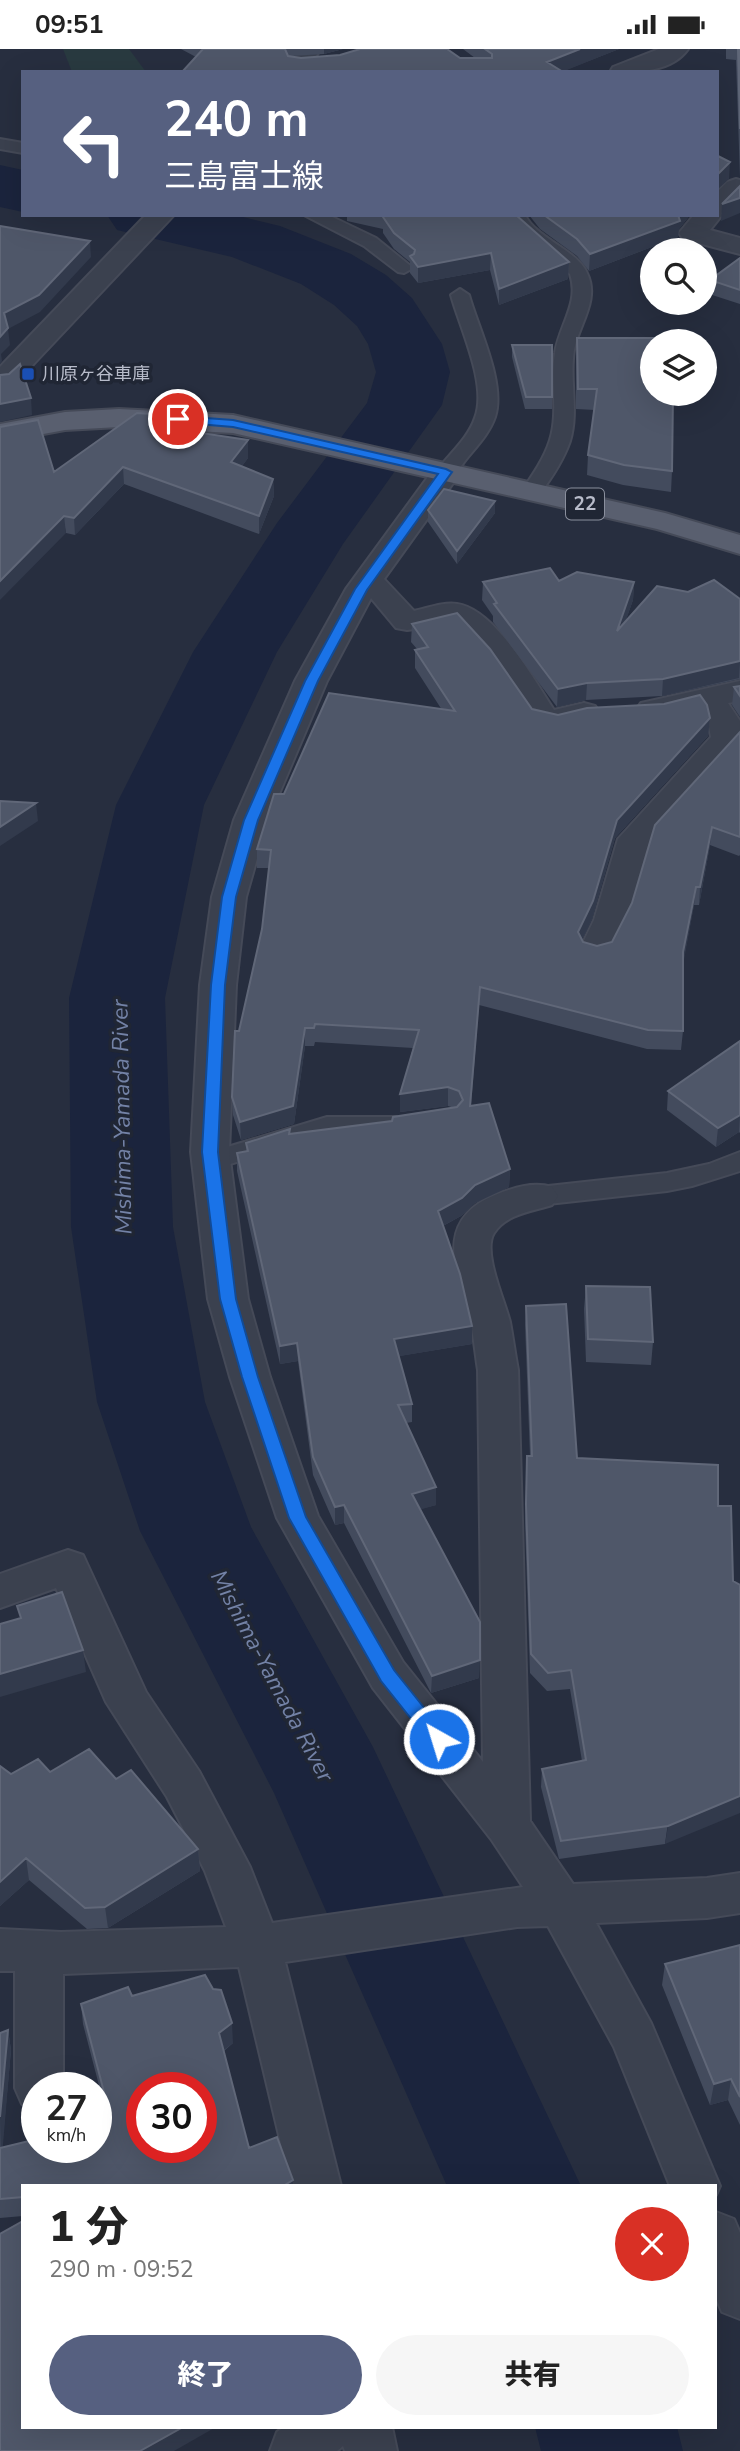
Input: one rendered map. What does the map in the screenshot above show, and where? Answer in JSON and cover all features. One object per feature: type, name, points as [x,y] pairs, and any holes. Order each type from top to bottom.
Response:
[{"type":"main road","name":"22","points":[[0,433],[65,421],[119,418],[233,424],[665,522],[740,545]]},
{"type":"street","points":[[628,70],[657,60],[676,49]]},
{"type":"street","points":[[719,205],[736,187]]},
{"type":"street","points":[[0,383],[159,217]]},
{"type":"street","points":[[707,217],[692,233],[740,246]]},
{"type":"street","points":[[437,470],[366,582],[311,681],[251,820],[229,897],[218,985],[211,1161],[228,1299],[250,1377],[298,1518],[388,1675],[507,1825],[538,1905],[634,2038],[694,2184]]},
{"type":"street","points":[[366,582],[377,586],[407,621],[455,613],[465,615],[480,629],[543,717],[556,720],[586,713],[662,709],[740,691]]},
{"type":"street","points":[[596,951],[611,920],[635,839],[727,739],[725,723],[707,699]]},
{"type":"street","points":[[507,1825],[498,1370],[490,1321],[472,1246],[474,1232],[488,1216],[516,1200],[539,1196]]},
{"type":"street","points":[[0,1591],[68,1567],[128,1702],[183,1784],[269,1944],[316,2184]]},
{"type":"street","points":[[37,2072],[19,1951],[269,1944],[538,1905],[707,1898],[740,1893]]},
{"type":"street","points":[[717,2238],[740,2295]]},
{"type":"street","points":[[296,2451],[324,2429]]},
{"type":"street","points":[[366,2429],[371,2451]]},
{"type":"lane","points":[[0,144],[21,148]]},
{"type":"lane","points":[[317,217],[370,242],[404,268]]},
{"type":"lane","points":[[517,217],[519,222],[559,255],[581,278],[578,318],[568,337],[564,355],[564,414],[560,440],[546,471],[531,492]]},
{"type":"lane","points":[[437,470],[484,420],[488,407],[486,386],[460,295]]},
{"type":"lane","points":[[211,1161],[327,1126],[421,1124]]},
{"type":"lane","points":[[539,1196],[666,1181],[722,1170],[740,1161]]},
{"type":"shaded area","points":[[63,49],[129,49],[145,70],[71,70]]},
{"type":"building","points":[[203,49],[285,49],[288,56],[301,58],[340,55],[360,49],[447,49],[460,58],[492,58],[492,54],[485,49],[580,49],[547,62],[560,70],[184,70]]},
{"type":"building","points":[[738,49],[740,49],[740,129]]},
{"type":"building","points":[[719,156],[730,162],[719,173]]},
{"type":"building","points":[[740,186],[740,198],[722,204]]},
{"type":"building","points":[[383,217],[518,217],[569,262],[499,289],[491,253],[418,267],[410,256],[415,250],[394,233]]},
{"type":"building","points":[[547,217],[679,217],[680,221],[590,254],[577,239]]},
{"type":"building","points":[[0,226],[90,241],[39,295],[4,313],[8,328],[0,337]]},
{"type":"building","points":[[740,258],[740,290],[717,282],[717,275]]},
{"type":"building","points":[[577,338],[640,338],[640,406],[673,406],[672,471],[624,465],[588,455],[597,389],[578,389]]},
{"type":"building","points":[[512,345],[552,345],[552,397],[526,397]]},
{"type":"building","points":[[20,364],[31,398],[0,404],[0,375],[9,374]]},
{"type":"building","points":[[137,413],[167,415],[170,418],[156,432],[184,444],[195,432],[248,440],[231,462],[273,479],[259,516],[123,467],[74,518],[64,516],[0,581],[0,427],[38,420],[54,472]]},
{"type":"building","points":[[444,489],[495,501],[457,551],[428,510]]},
{"type":"building","points":[[550,568],[559,581],[577,572],[634,582],[617,631],[657,586],[688,592],[714,580],[740,599],[740,661],[663,679],[587,683],[558,689],[494,604],[497,603],[483,582]]},
{"type":"building","points":[[457,613],[490,649],[532,709],[558,715],[587,708],[664,704],[700,695],[707,705],[710,718],[617,820],[593,901],[578,932],[583,942],[597,946],[612,942],[632,903],[655,825],[740,732],[740,837],[712,827],[683,952],[683,1031],[648,1030],[480,987],[470,1106],[489,1103],[510,1169],[475,1185],[462,1198],[438,1211],[460,1274],[472,1326],[394,1339],[412,1404],[398,1405],[436,1487],[412,1494],[480,1622],[480,1660],[432,1676],[344,1505],[335,1507],[313,1457],[297,1343],[280,1346],[237,1153],[248,1151],[246,1143],[290,1129],[289,1134],[392,1121],[393,1117],[457,1107],[463,1100],[459,1091],[448,1087],[400,1094],[419,1030],[315,1024],[314,1028],[305,1028],[293,1106],[240,1122],[232,1097],[235,1031],[239,1031],[262,929],[271,850],[257,849],[274,794],[284,794],[329,693],[455,711],[415,650],[428,647],[412,624]]},
{"type":"building","points":[[0,801],[36,803],[0,827]]},
{"type":"building","points":[[740,1041],[740,1115],[718,1128],[668,1091]]},
{"type":"building","points":[[586,1286],[650,1287],[653,1342],[588,1339]]},
{"type":"building","points":[[566,1304],[577,1458],[718,1465],[718,1506],[731,1506],[733,1581],[740,1585],[740,1796],[668,1826],[561,1841],[542,1769],[586,1760],[571,1670],[548,1673],[531,1654],[526,1504],[527,1456],[532,1456],[526,1306]]},
{"type":"building","points":[[62,1592],[83,1650],[0,1674],[0,1624],[21,1618],[17,1606]]},
{"type":"building","points":[[89,1749],[116,1779],[131,1770],[198,1849],[105,1907],[85,1908],[26,1858],[0,1882],[0,1766],[11,1774],[38,1759],[50,1772]]},
{"type":"building","points":[[740,1945],[740,2097],[731,2079],[714,2084],[665,1964]]},
{"type":"building","points":[[205,1975],[213,1989],[221,1990],[232,2023],[219,2033],[249,2148],[277,2137],[293,2180],[286,2184],[21,2184],[21,2197],[0,2199],[0,2148],[21,2143],[21,2163],[112,2163],[112,2072],[99,2072],[81,2004],[128,1987],[132,1996]]},
{"type":"building","points":[[8,2030],[0,2117],[0,2033]]},
{"type":"building","points":[[21,2222],[21,2429],[179,2429],[140,2451],[0,2451],[0,2234]]},
{"type":"waterway","name":"Mishima-Yamada River","points":[[0,186],[21,191]]},
{"type":"waterway","name":"Mishima-Yamada River","points":[[151,217],[255,241],[326,269],[360,290],[386,313],[405,344],[413,372],[404,405],[305,540],[235,652],[160,805],[117,998],[122,1227],[151,1402],[196,1531],[330,1783],[513,2184]]},
{"type":"waterway","name":"Mishima-Yamada River","points":[[606,2429],[612,2451]]},
{"type":"place","name":"川原ヶ谷車庫","points":[[28,374]]},
{"type":"route","points":[[178,419],[233,424],[446,472],[361,589],[311,681],[251,820],[229,897],[218,985],[210,1152],[228,1299],[250,1377],[298,1518],[388,1675],[439,1739]]}]
